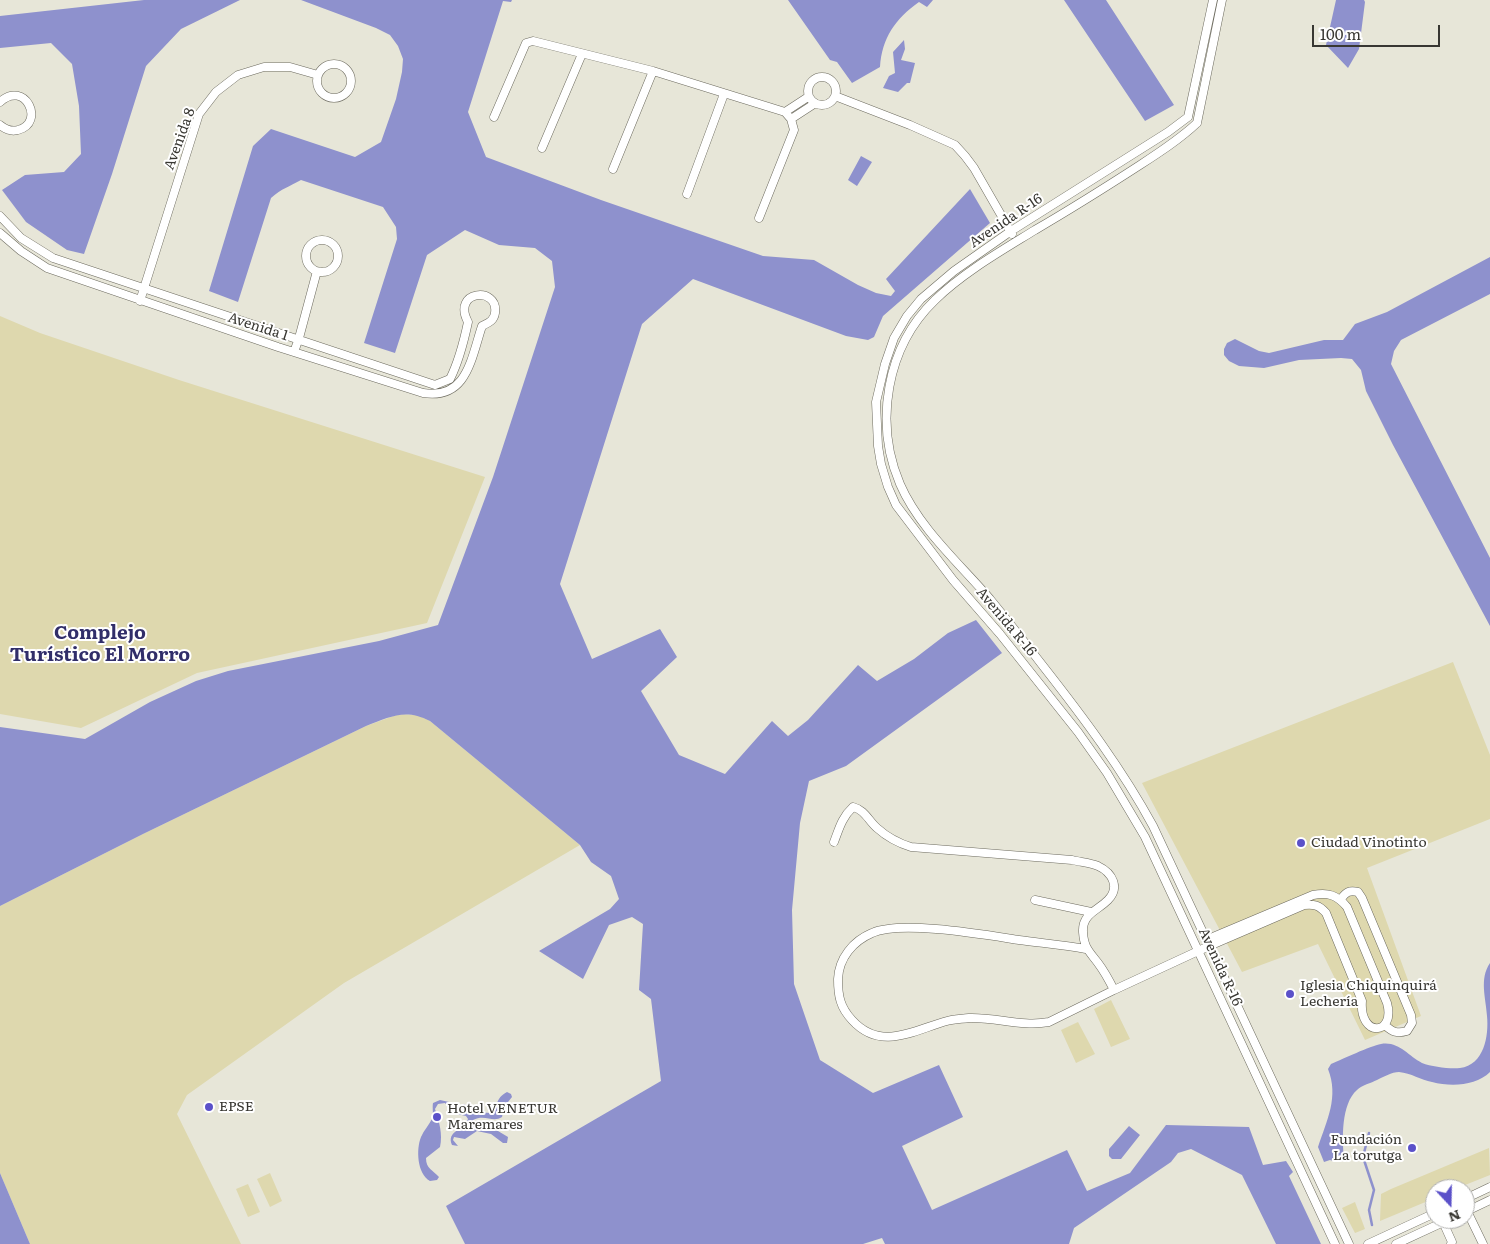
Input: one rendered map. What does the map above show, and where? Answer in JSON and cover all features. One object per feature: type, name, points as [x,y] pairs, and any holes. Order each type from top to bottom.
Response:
[{"type":"street","points":[[1212,0],[1188,117],[1197,123],[1222,0]]},
{"type":"street","points":[[494,117],[526,43],[529,41],[653,71],[785,112],[791,119],[794,130],[759,218]]},
{"type":"street","points":[[542,148],[582,54]]},
{"type":"street","points":[[328,65],[342,66],[348,72],[351,82],[348,91],[340,96],[326,96],[317,85],[318,75],[328,65]]},
{"type":"street","name":"Avenida 8","points":[[140,301],[199,114],[216,92],[238,75],[264,67],[290,68],[318,75]]},
{"type":"street","points":[[613,169],[653,71]]},
{"type":"street","points":[[820,77],[828,78],[836,89],[835,96],[833,101],[824,106],[814,104],[808,97],[807,90],[810,83],[820,77]]},
{"type":"street","points":[[687,194],[724,94]]},
{"type":"street","points":[[0,102],[12,95],[21,97],[28,102],[31,116],[28,124],[20,130],[11,131],[0,124]]},
{"type":"street","points":[[835,96],[910,125],[955,146],[974,168],[1016,242]]},
{"type":"street","points":[[785,112],[808,97]]},
{"type":"street","points":[[791,119],[814,104]]},
{"type":"street","name":"Avenida R-16","points":[[1188,117],[1168,132],[1011,232],[954,271],[926,294],[907,316],[894,338],[884,364],[876,402],[876,427],[881,464],[890,492],[901,512],[953,580],[1046,691],[1107,773],[1145,837],[1335,1244]]},
{"type":"street","name":"Avenida R-16","points":[[1197,123],[1186,133],[1096,194],[963,276],[934,301],[915,322],[899,353],[888,396],[887,437],[899,483],[911,505],[943,546],[996,607],[1083,718],[1140,801],[1349,1244]]},
{"type":"street","name":"Avenida 1","points":[[0,216],[21,238],[53,258],[436,385],[450,380],[454,371],[468,322],[464,314],[464,306],[469,299],[476,295],[485,295],[492,300],[495,308],[494,316],[490,323],[482,326],[465,376],[459,384],[448,391],[436,395],[424,393],[230,331],[47,268],[21,252],[0,233]]},
{"type":"street","points":[[328,241],[337,250],[338,259],[330,270],[317,271],[307,262],[306,253],[314,242],[328,241]]},
{"type":"street","points":[[21,252],[28,243]]},
{"type":"street","points":[[294,352],[317,271]]},
{"type":"street","points":[[230,331],[236,318]]},
{"type":"street","points":[[468,322],[482,326]]},
{"type":"street","points":[[364,374],[368,363]]},
{"type":"street","points":[[901,512],[911,505]]},
{"type":"street","points":[[834,842],[841,821],[853,807],[860,809],[876,827],[898,843],[911,847],[1072,860],[1098,866],[1111,877],[1114,883],[1114,891],[1108,901],[1091,912],[1085,919],[1086,950]]},
{"type":"street","points":[[1341,899],[1345,893],[1351,890],[1358,892],[1362,898],[1411,1015],[1412,1023],[1407,1031],[1399,1033],[1391,1031],[1385,1025]]},
{"type":"street","points":[[1114,990],[1098,962],[1086,950],[972,934],[911,928],[873,932],[848,952],[838,972],[839,999],[843,1010],[866,1032],[876,1036],[893,1037],[912,1033],[949,1020],[987,1019],[1037,1024],[1048,1022],[1198,950],[1207,943],[1313,895],[1324,893],[1332,894],[1341,899],[1347,907],[1387,1004],[1389,1019],[1385,1025],[1379,1028],[1372,1028],[1366,1024],[1361,1011],[1362,1001],[1326,913],[1321,906],[1313,904],[1304,905],[1207,943]]},
{"type":"street","points":[[1035,900],[1091,912]]},
{"type":"street","points":[[1222,1003],[1234,997]]},
{"type":"street","points":[[1475,1194],[1490,1187]]},
{"type":"street","points":[[1475,1208],[1490,1200]]},
{"type":"street","points":[[1368,1244],[1425,1218]]},
{"type":"street","points":[[1396,1244],[1429,1229]]},
{"type":"street","points":[[1448,1229],[1451,1244]]},
{"type":"street","points":[[1475,1229],[1483,1244]]},
{"type":"shaded area","points":[[0,316],[40,333],[179,380],[485,477],[427,623],[197,673],[81,728],[0,714]]},
{"type":"shaded area","name":"Ciudad Vinotinto","points":[[1453,662],[1490,755],[1490,819],[1367,868],[1421,1016],[1365,1040],[1318,944],[1242,972],[1142,783]]},
{"type":"shaded area","points":[[399,714],[418,715],[430,721],[580,845],[344,983],[187,1095],[177,1114],[241,1244],[30,1244],[0,1173],[0,906],[143,834],[366,726]]},
{"type":"shaded area","points":[[1111,1000],[1130,1039],[1111,1047],[1094,1009]]},
{"type":"shaded area","points":[[1078,1022],[1095,1054],[1076,1063],[1061,1030]]},
{"type":"shaded area","points":[[1489,1148],[1490,1175],[1475,1181],[1475,1179],[1425,1179],[1425,1202],[1380,1221],[1381,1194]]},
{"type":"shaded area","points":[[270,1173],[282,1201],[270,1207],[257,1179]]},
{"type":"shaded area","points":[[248,1184],[260,1212],[248,1217],[236,1189]]},
{"type":"shaded area","points":[[1355,1202],[1365,1229],[1355,1233],[1342,1208]]},
{"type":"water","points":[[144,0],[240,0],[181,29],[146,66],[112,174],[84,254],[67,250],[26,222],[2,190],[25,175],[64,172],[81,154],[79,106],[72,64],[51,43],[0,48],[0,16]]},
{"type":"water","points":[[301,0],[512,0],[511,2],[503,1],[468,112],[486,157],[601,200],[763,256],[814,260],[876,293],[891,296],[895,291],[886,279],[970,189],[990,223],[883,316],[874,337],[868,340],[846,336],[693,279],[642,324],[560,584],[592,659],[660,629],[677,657],[641,691],[679,755],[725,774],[772,721],[788,736],[808,720],[858,665],[877,681],[914,659],[948,633],[976,620],[1002,653],[846,766],[809,781],[800,823],[792,910],[794,984],[820,1060],[873,1093],[939,1065],[963,1117],[902,1146],[932,1210],[1067,1150],[1087,1191],[1130,1173],[1166,1125],[1249,1127],[1263,1165],[1286,1161],[1293,1172],[1289,1176],[1321,1244],[1276,1244],[1242,1175],[1191,1149],[1178,1153],[1171,1162],[1074,1228],[1069,1244],[885,1244],[882,1238],[863,1244],[465,1244],[446,1206],[661,1081],[651,999],[639,990],[643,924],[632,917],[609,925],[583,979],[539,951],[610,909],[619,899],[611,876],[591,862],[580,845],[430,721],[421,717],[405,714],[398,715],[366,726],[143,834],[0,906],[0,727],[85,739],[150,702],[196,681],[228,671],[379,641],[438,625],[493,477],[555,287],[552,261],[535,248],[499,245],[465,230],[427,255],[395,353],[364,343],[397,239],[396,227],[383,207],[301,180],[271,198],[238,302],[209,291],[253,146],[271,129],[355,157],[381,142],[396,99],[403,59],[398,46],[390,35]]},
{"type":"water","points":[[788,0],[933,0],[927,7],[919,2],[903,15],[887,38],[880,67],[852,83],[837,62],[830,60]]},
{"type":"water","points":[[1064,0],[1106,0],[1174,105],[1145,121]]},
{"type":"water","points":[[1336,0],[1364,0],[1365,2],[1359,49],[1348,68],[1326,45]]},
{"type":"water","points":[[904,40],[905,49],[901,60],[915,63],[910,83],[907,83],[898,92],[883,88],[889,76],[895,73],[893,52]]},
{"type":"water","points":[[861,156],[872,162],[857,186],[848,180]]},
{"type":"water","points":[[1490,257],[1490,294],[1401,340],[1394,351],[1391,364],[1490,558],[1490,626],[1393,445],[1366,391],[1361,370],[1352,359],[1299,360],[1264,368],[1239,366],[1229,361],[1224,355],[1224,349],[1227,343],[1235,339],[1259,351],[1269,353],[1324,340],[1343,340],[1355,324],[1387,312]]},
{"type":"water","points":[[1490,963],[1490,1072],[1471,1083],[1455,1085],[1439,1084],[1396,1072],[1361,1087],[1352,1096],[1345,1113],[1343,1132],[1344,1159],[1337,1162],[1330,1160],[1324,1162],[1318,1147],[1332,1099],[1331,1079],[1328,1069],[1331,1064],[1370,1047],[1387,1044],[1398,1047],[1422,1063],[1436,1067],[1460,1068],[1468,1066],[1480,1056],[1486,1040],[1487,1024],[1484,982]]},
{"type":"water","points":[[507,1092],[512,1097],[504,1107],[502,1117],[499,1119],[477,1118],[473,1120],[474,1123],[488,1125],[508,1137],[507,1143],[503,1143],[491,1134],[477,1131],[465,1139],[454,1137],[453,1140],[458,1146],[452,1145],[451,1137],[468,1119],[466,1116],[457,1114],[457,1107],[464,1104],[477,1112],[490,1113],[500,1097]]},
{"type":"water","points":[[440,1100],[449,1102],[451,1111],[448,1112],[448,1107],[445,1103],[438,1104],[435,1109],[441,1132],[441,1142],[440,1147],[426,1158],[426,1162],[439,1177],[437,1180],[430,1181],[422,1173],[418,1148],[421,1137],[433,1117],[433,1103]]},
{"type":"water","points":[[1129,1126],[1140,1135],[1121,1159],[1112,1159],[1109,1156],[1109,1149]]},
{"type":"water","points":[[0,1173],[30,1244],[0,1244]]},
{"type":"waterway","points":[[1369,1133],[1363,1157],[1374,1190],[1369,1210],[1372,1225]]},
{"type":"place","name":"Ciudad Vinotinto","points":[[1301,843]]},
{"type":"place","name":"Iglesia Chiquinquirá Lechería","points":[[1290,994]]},
{"type":"place","name":"EPSE","points":[[209,1107]]},
{"type":"place","name":"Hotel VENETUR Maremares","points":[[437,1117]]},
{"type":"place","name":"Fundación La torutga","points":[[1412,1148]]},
{"type":"district","name":"Complejo Turístico El Morro","points":[[100,644]]}]
